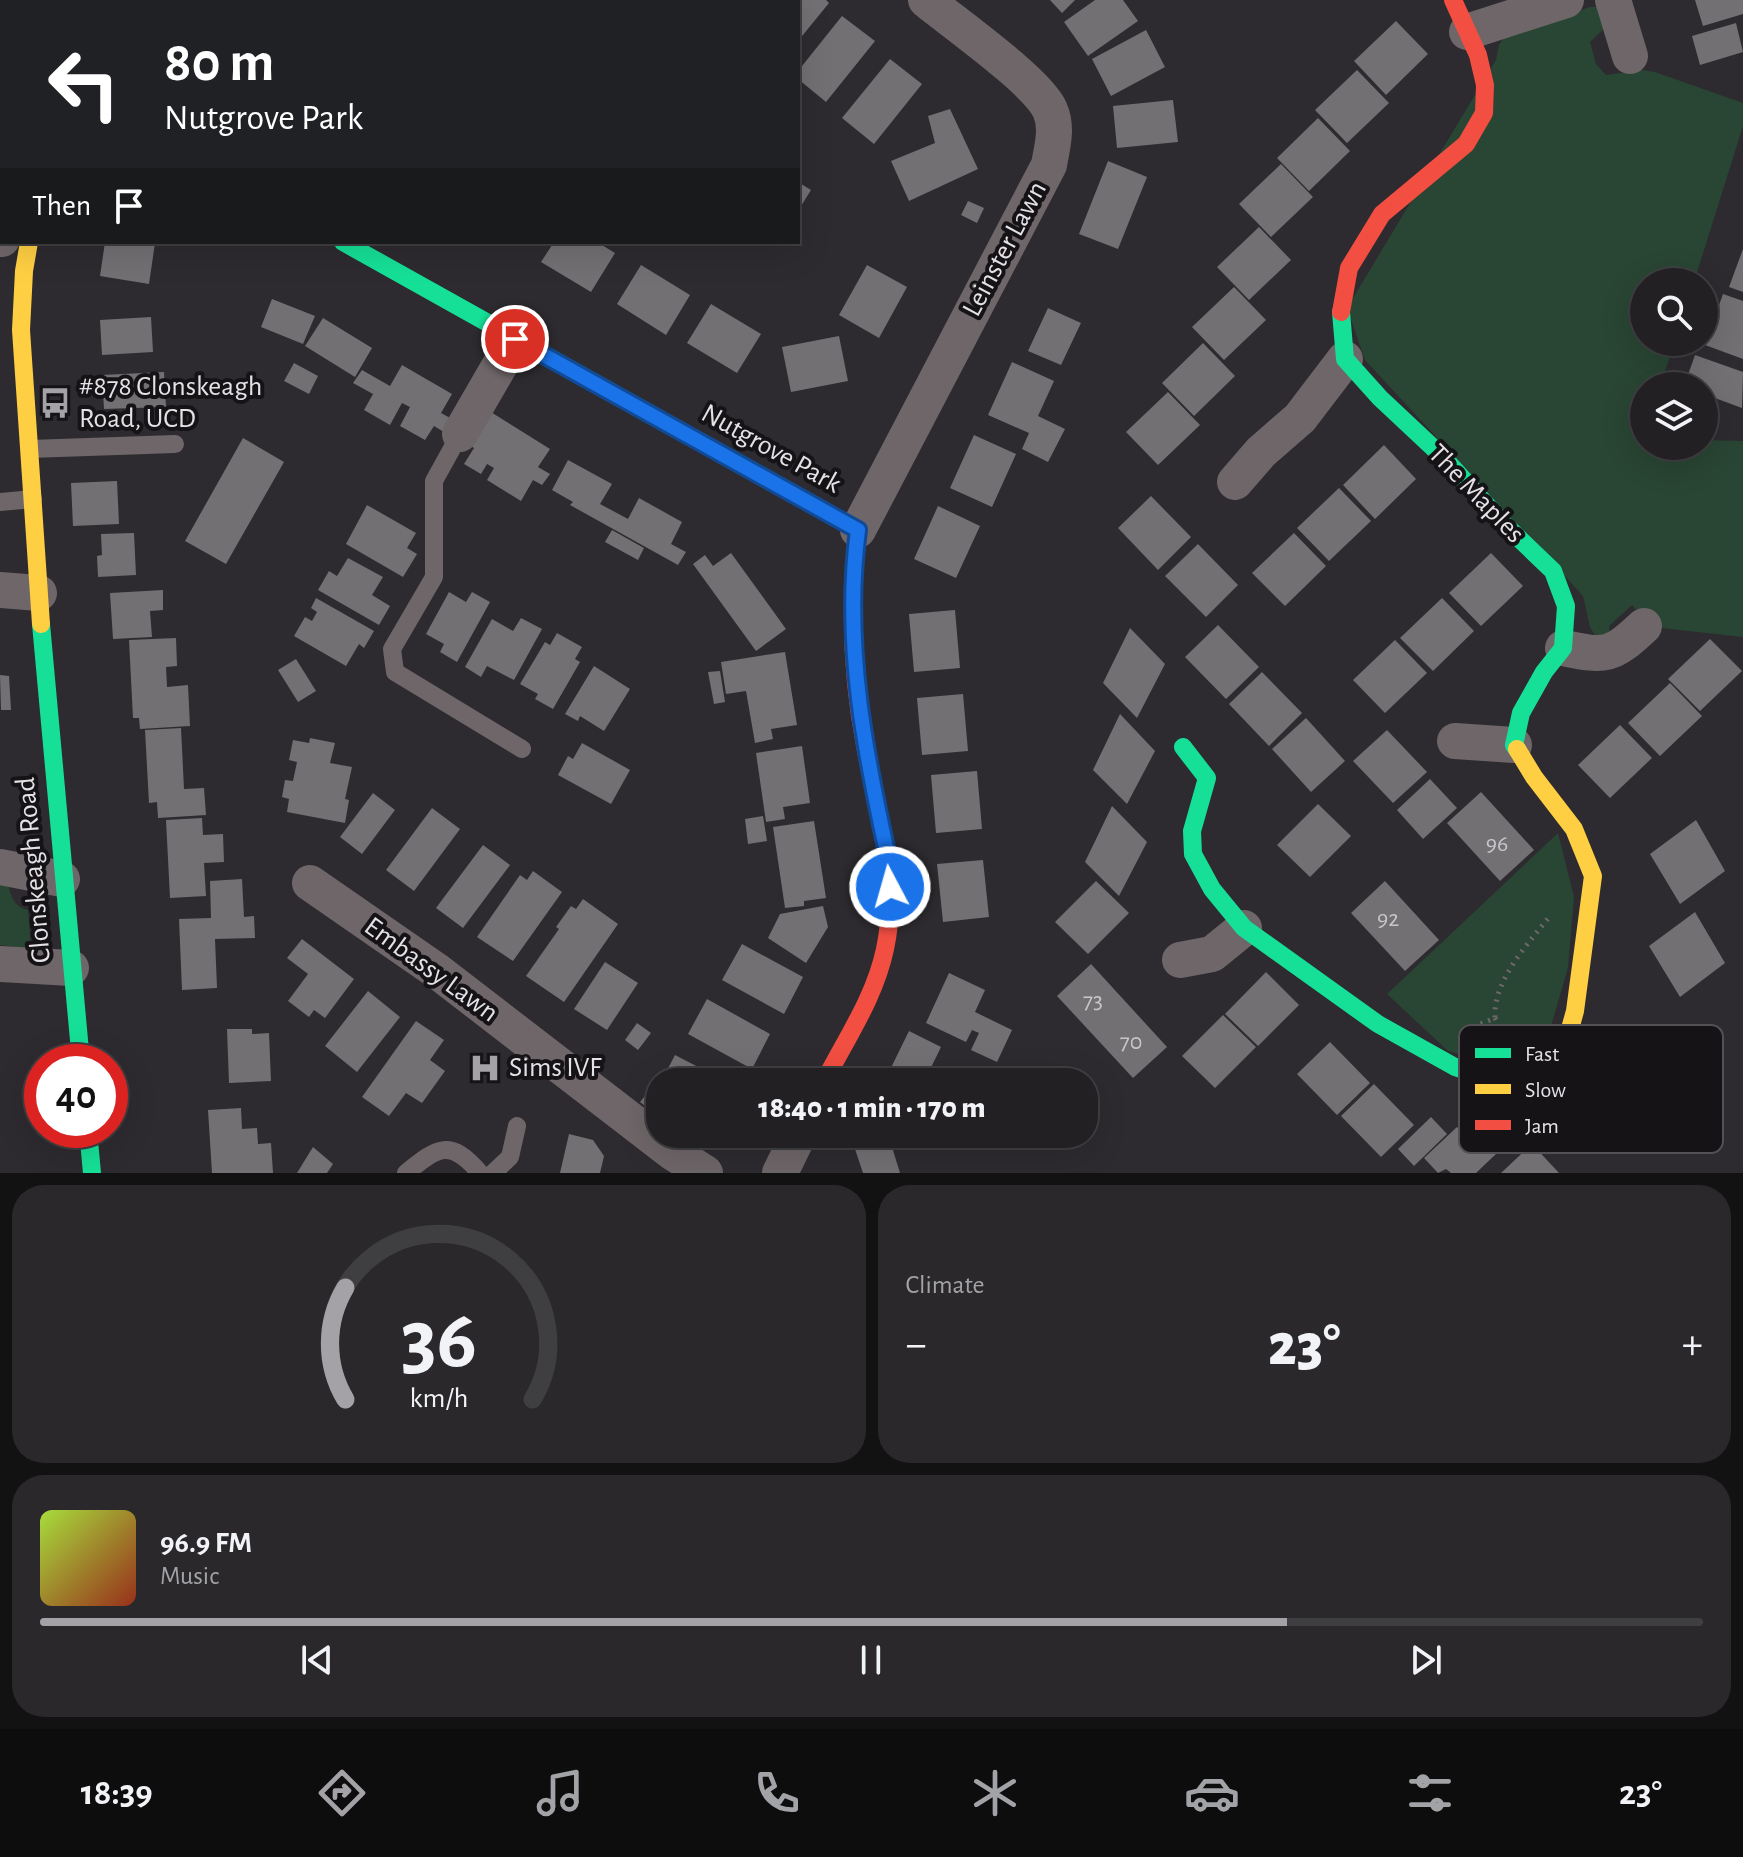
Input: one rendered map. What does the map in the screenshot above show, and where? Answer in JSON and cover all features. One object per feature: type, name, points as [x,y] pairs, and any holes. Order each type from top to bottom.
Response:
[{"type":"street","name":"Leinster Lawn","points":[[858,530],[1049,165],[1055,129],[1050,108],[1027,82],[926,0]]},
{"type":"street","points":[[1235,482],[1261,452],[1300,418],[1345,359],[1341,312],[1349,268],[1382,214],[1466,144],[1484,113],[1485,85],[1478,55],[1460,16],[1566,0]]},
{"type":"street","points":[[1613,0],[1630,56]]},
{"type":"street","name":"Clonskeagh Road","points":[[14,244],[21,295],[39,593],[62,879],[79,1044]]},
{"type":"street","name":"Nutgrove Park","points":[[347,244],[858,530],[853,569],[852,630],[860,718],[890,866],[891,909],[885,949],[875,981],[831,1068]]},
{"type":"street","points":[[460,434],[515,339]]},
{"type":"street","name":"The Maples","points":[[1345,359],[1553,571],[1566,606],[1563,648]]},
{"type":"street","points":[[0,590],[39,593]]},
{"type":"street","points":[[1571,1025],[1593,876],[1574,829],[1514,745],[1521,713],[1544,672],[1563,648],[1591,654],[1617,651],[1644,626]]},
{"type":"street","points":[[1455,741],[1514,745]]},
{"type":"street","points":[[1183,747],[1207,778],[1190,844],[1204,875],[1226,909],[1244,928],[1375,1022],[1446,1065],[1459,1069]]},
{"type":"street","points":[[0,867],[62,879]]},
{"type":"street","name":"Embassy Lawn","points":[[310,883],[437,971],[672,1152],[705,1173]]},
{"type":"street","points":[[1180,960],[1212,954],[1244,928]]},
{"type":"street","points":[[0,964],[71,968]]},
{"type":"street","points":[[90,1148],[92,1173]]},
{"type":"street","points":[[780,1173],[792,1148]]},
{"type":"lane","points":[[460,434],[434,481],[434,577],[392,649],[395,672],[522,749]]},
{"type":"lane","points":[[30,449],[175,444]]},
{"type":"lane","points":[[0,502],[33,499]]},
{"type":"lane","points":[[493,1173],[510,1157],[517,1126]]},
{"type":"lane","points":[[406,1173],[435,1150],[449,1148],[466,1156],[480,1173]]},
{"type":"path","points":[[1480,1025],[1495,1018],[1494,1008],[1509,971],[1554,910]]},
{"type":"green space","points":[[1590,7],[1601,7],[1608,25],[1590,42],[1596,64],[1606,75],[1642,70],[1655,72],[1743,103],[1743,126],[1698,268],[1630,268],[1630,356],[1670,356],[1665,372],[1630,372],[1630,460],[1718,460],[1718,440],[1743,441],[1743,637],[1652,627],[1632,605],[1609,626],[1610,632],[1597,639],[1590,627],[1583,596],[1365,360],[1347,308],[1496,60],[1499,45],[1505,36]]},
{"type":"green space","points":[[1558,833],[1574,897],[1568,968],[1551,1025],[1459,1025],[1459,1054],[1448,1051],[1387,994]]},
{"type":"green space","points":[[0,880],[7,882],[16,903],[28,910],[31,949],[0,945]]},
{"type":"building","points":[[800,0],[826,0],[829,3],[800,39]]},
{"type":"building","points":[[1050,0],[1075,0],[1062,13]]},
{"type":"building","points":[[1095,0],[1123,0],[1138,21],[1088,56],[1064,22]]},
{"type":"building","points":[[1695,0],[1743,0],[1743,14],[1703,26]]},
{"type":"building","points":[[842,16],[875,41],[826,102],[800,81],[800,68]]},
{"type":"building","points":[[1396,21],[1428,54],[1386,95],[1354,61]]},
{"type":"building","points":[[1736,23],[1743,52],[1700,65],[1692,36]]},
{"type":"building","points":[[1146,30],[1165,67],[1111,96],[1092,59]]},
{"type":"building","points":[[890,59],[922,84],[874,144],[842,118]]},
{"type":"building","points":[[1357,70],[1389,103],[1347,143],[1315,110]]},
{"type":"building","points":[[1173,100],[1178,142],[1117,148],[1113,106]]},
{"type":"building","points":[[950,109],[978,169],[909,201],[891,161],[935,143],[928,116]]},
{"type":"building","points":[[1318,118],[1350,151],[1309,191],[1277,158]]},
{"type":"building","points":[[1108,161],[1147,177],[1118,249],[1079,234]]},
{"type":"building","points":[[1281,164],[1313,197],[1271,237],[1239,204]]},
{"type":"building","points":[[800,183],[811,190],[800,208]]},
{"type":"building","points":[[968,201],[984,208],[977,223],[961,215]]},
{"type":"building","points":[[1259,227],[1291,260],[1249,300],[1217,267]]},
{"type":"building","points":[[105,244],[155,244],[149,284],[100,276]]},
{"type":"building","points":[[553,244],[600,244],[615,253],[591,292],[541,262]]},
{"type":"building","points":[[1743,249],[1743,292],[1729,287]]},
{"type":"building","points":[[641,265],[690,295],[666,335],[617,304]]},
{"type":"building","points":[[867,265],[907,287],[879,338],[839,315]]},
{"type":"building","points":[[1234,287],[1266,320],[1224,360],[1192,327]]},
{"type":"building","points":[[1723,294],[1743,301],[1743,359],[1718,350],[1718,308]]},
{"type":"building","points":[[272,299],[315,316],[303,344],[261,327]]},
{"type":"building","points":[[711,304],[761,334],[737,373],[687,343]]},
{"type":"building","points":[[1048,308],[1081,323],[1061,365],[1028,351]]},
{"type":"building","points":[[151,317],[153,352],[102,355],[100,320]]},
{"type":"building","points":[[323,318],[372,348],[355,377],[305,346]]},
{"type":"building","points":[[839,336],[848,381],[791,392],[782,347]]},
{"type":"building","points":[[1203,343],[1235,376],[1194,416],[1162,383]]},
{"type":"building","points":[[1695,356],[1698,356],[1743,372],[1742,408],[1718,399],[1718,372],[1689,372]]},
{"type":"building","points":[[1012,362],[1054,381],[1038,416],[1065,429],[1048,462],[1022,449],[1029,433],[988,415]]},
{"type":"building","points":[[294,363],[318,376],[309,394],[284,381]]},
{"type":"building","points":[[402,365],[452,394],[441,413],[452,419],[444,432],[434,426],[425,440],[400,426],[410,407],[402,403],[390,425],[364,410],[373,394],[353,383],[362,370],[390,386]]},
{"type":"building","points":[[164,372],[166,407],[104,409],[102,375]]},
{"type":"building","points":[[1168,392],[1200,425],[1158,465],[1126,432]]},
{"type":"building","points":[[486,409],[550,449],[538,467],[550,474],[542,485],[533,480],[521,501],[487,480],[494,468],[487,464],[481,474],[464,464],[474,448],[466,443]]},
{"type":"building","points":[[974,435],[1016,454],[992,507],[950,488]]},
{"type":"building","points":[[243,438],[284,462],[226,564],[185,541]]},
{"type":"building","points":[[1384,445],[1416,479],[1375,519],[1343,485]]},
{"type":"building","points":[[568,460],[612,484],[600,504],[628,519],[639,498],[682,522],[671,544],[686,552],[678,565],[570,505],[573,502],[552,490]]},
{"type":"building","points":[[117,481],[119,524],[73,526],[71,483]]},
{"type":"building","points":[[1339,488],[1371,521],[1329,561],[1297,528]]},
{"type":"building","points":[[1151,496],[1191,537],[1158,570],[1118,528]]},
{"type":"building","points":[[367,505],[416,533],[407,548],[417,554],[403,577],[346,544]]},
{"type":"building","points":[[938,506],[980,526],[956,578],[914,559]]},
{"type":"building","points":[[612,530],[644,548],[638,560],[605,542]]},
{"type":"building","points":[[134,533],[136,575],[98,577],[97,556],[102,555],[101,534]]},
{"type":"building","points":[[1294,533],[1326,566],[1285,606],[1252,573]]},
{"type":"building","points":[[1198,544],[1238,585],[1206,617],[1165,576]]},
{"type":"building","points":[[731,553],[786,629],[756,651],[693,564],[705,555],[713,566]]},
{"type":"building","points":[[1491,553],[1523,586],[1481,626],[1449,593]]},
{"type":"building","points":[[348,558],[383,577],[372,595],[390,606],[379,625],[318,590],[329,571],[337,576]]},
{"type":"building","points":[[163,590],[163,610],[150,611],[152,637],[113,639],[110,593]]},
{"type":"building","points":[[449,592],[466,602],[472,592],[490,602],[457,662],[440,652],[444,644],[426,634]]},
{"type":"building","points":[[316,598],[374,631],[364,648],[359,644],[346,666],[294,636],[305,617],[312,621],[317,612],[311,608]]},
{"type":"building","points":[[1442,598],[1474,631],[1433,671],[1400,638]]},
{"type":"building","points":[[955,610],[960,668],[914,672],[909,614]]},
{"type":"building","points":[[521,618],[542,629],[514,680],[487,666],[481,677],[465,667],[492,619],[513,631]]},
{"type":"building","points":[[1218,625],[1259,667],[1226,699],[1185,657]]},
{"type":"building","points":[[1130,628],[1165,664],[1137,718],[1103,683]]},
{"type":"building","points":[[557,633],[582,647],[575,659],[580,662],[553,709],[535,699],[538,694],[520,684],[545,642],[550,645]]},
{"type":"building","points":[[176,638],[177,666],[166,667],[167,687],[188,685],[190,726],[140,729],[139,718],[133,718],[129,640]]},
{"type":"building","points":[[1710,639],[1742,671],[1700,711],[1668,679]]},
{"type":"building","points":[[1395,640],[1427,673],[1385,713],[1353,680]]},
{"type":"building","points":[[785,652],[797,725],[771,729],[773,739],[755,743],[746,691],[726,694],[721,662]]},
{"type":"building","points":[[296,659],[316,691],[298,702],[278,670]]},
{"type":"building","points":[[594,666],[630,689],[604,731],[580,716],[578,721],[565,714]]},
{"type":"building","points":[[720,671],[725,702],[714,704],[708,672]]},
{"type":"building","points":[[1262,672],[1302,713],[1269,746],[1229,704]]},
{"type":"building","points":[[0,675],[9,676],[11,710],[1,710]]},
{"type":"building","points":[[1670,683],[1702,716],[1660,756],[1628,723]]},
{"type":"building","points":[[963,694],[968,751],[922,755],[917,698]]},
{"type":"building","points":[[1120,714],[1155,751],[1127,804],[1093,770]]},
{"type":"building","points":[[1306,718],[1345,761],[1311,792],[1272,749]]},
{"type":"building","points":[[1620,725],[1652,758],[1610,798],[1578,765]]},
{"type":"building","points":[[181,728],[184,789],[204,788],[206,815],[158,818],[157,802],[149,803],[145,730]]},
{"type":"building","points":[[1387,730],[1427,772],[1393,803],[1353,761]]},
{"type":"building","points":[[310,738],[335,743],[330,763],[352,767],[345,799],[349,800],[345,823],[287,812],[289,799],[282,797],[285,780],[293,781],[297,762],[289,760],[293,740],[309,743]]},
{"type":"building","points":[[582,743],[630,770],[611,804],[558,775],[568,756],[573,759]]},
{"type":"building","points":[[802,746],[810,803],[783,807],[785,819],[766,822],[756,753]]},
{"type":"building","points":[[977,771],[982,829],[936,833],[931,775]]},
{"type":"building","points":[[1430,779],[1457,808],[1423,839],[1397,810]]},
{"type":"building","points":[[1481,792],[1534,850],[1500,881],[1447,823]]},
{"type":"building","points":[[373,793],[395,810],[362,854],[340,837]]},
{"type":"building","points":[[1318,804],[1351,836],[1310,877],[1277,845]]},
{"type":"building","points":[[1112,806],[1147,842],[1119,896],[1085,862]]},
{"type":"building","points":[[432,808],[460,829],[414,891],[386,870]]},
{"type":"building","points":[[763,816],[767,841],[748,844],[745,819]]},
{"type":"building","points":[[202,818],[203,835],[223,834],[224,862],[204,863],[206,896],[170,898],[166,820]]},
{"type":"building","points":[[1696,820],[1725,871],[1680,904],[1650,854]]},
{"type":"building","points":[[814,821],[826,898],[804,901],[804,906],[785,908],[773,827]]},
{"type":"building","points":[[483,845],[510,865],[463,928],[436,908]]},
{"type":"building","points":[[983,860],[989,917],[943,922],[937,864]]},
{"type":"building","points":[[533,871],[562,892],[513,961],[477,937],[520,875],[527,880]]},
{"type":"building","points":[[242,879],[244,917],[254,916],[255,938],[215,939],[217,988],[182,990],[179,919],[211,918],[210,881]]},
{"type":"building","points":[[1096,881],[1129,913],[1088,954],[1055,922]]},
{"type":"building","points":[[1385,881],[1439,940],[1405,971],[1351,913]]},
{"type":"building","points":[[583,899],[618,924],[564,1002],[526,976],[571,906],[576,909]]},
{"type":"building","points":[[823,906],[828,927],[806,963],[768,938],[780,914]]},
{"type":"building","points":[[1695,912],[1725,963],[1680,997],[1649,946]]},
{"type":"building","points":[[302,939],[354,979],[325,1018],[314,1010],[309,1017],[288,1001],[308,974],[287,958]]},
{"type":"building","points":[[742,944],[803,977],[784,1014],[722,980]]},
{"type":"building","points":[[605,962],[638,983],[607,1030],[574,1009]]},
{"type":"building","points":[[1091,964],[1167,1047],[1133,1078],[1057,996]]},
{"type":"building","points":[[1266,972],[1299,1005],[1258,1046],[1225,1014]]},
{"type":"building","points":[[949,973],[985,990],[975,1012],[1012,1030],[997,1062],[971,1050],[979,1033],[972,1030],[966,1042],[926,1023]]},
{"type":"building","points":[[368,991],[400,1017],[357,1072],[325,1046]]},
{"type":"building","points":[[707,999],[770,1034],[750,1068],[688,1034]]},
{"type":"building","points":[[1223,1015],[1256,1047],[1215,1088],[1182,1056]]},
{"type":"building","points":[[416,1021],[444,1040],[430,1060],[445,1071],[422,1103],[406,1093],[389,1116],[362,1097]]},
{"type":"building","points":[[637,1023],[651,1033],[638,1050],[625,1040]]},
{"type":"building","points":[[227,1029],[252,1029],[252,1034],[269,1033],[271,1081],[229,1083]]},
{"type":"building","points":[[909,1031],[941,1047],[931,1068],[891,1068]]},
{"type":"building","points":[[1330,1042],[1370,1083],[1337,1115],[1297,1074]]},
{"type":"building","points":[[675,1055],[700,1068],[668,1068]]},
{"type":"building","points":[[1374,1084],[1414,1125],[1381,1157],[1341,1116]]},
{"type":"building","points":[[241,1108],[242,1129],[257,1128],[258,1144],[271,1143],[273,1173],[212,1173],[208,1110]]},
{"type":"building","points":[[1431,1117],[1447,1134],[1414,1166],[1398,1149]]},
{"type":"building","points":[[1457,1127],[1459,1153],[1496,1154],[1476,1173],[1451,1173],[1446,1169],[1438,1173],[1424,1158]]},
{"type":"building","points":[[569,1134],[593,1140],[604,1156],[600,1173],[560,1173]]},
{"type":"building","points":[[313,1147],[333,1164],[327,1173],[297,1173]]},
{"type":"building","points":[[855,1148],[892,1148],[900,1173],[863,1173]]},
{"type":"building","points":[[1522,1153],[1540,1153],[1559,1173],[1501,1173]]},
{"type":"traffic: fast","points":[[347,244],[858,530],[854,575]]},
{"type":"traffic: fast","points":[[1341,312],[1345,359],[1553,571],[1566,606],[1563,648],[1544,672],[1521,713],[1514,745],[1517,749]]},
{"type":"traffic: fast","points":[[41,624],[79,1044]]},
{"type":"traffic: fast","points":[[1183,747],[1207,778],[1192,831],[1193,854],[1212,889],[1244,928],[1378,1024],[1459,1068]]},
{"type":"traffic: fast","points":[[90,1148],[92,1173]]},
{"type":"traffic: slow","points":[[29,244],[21,330],[41,624]]},
{"type":"traffic: slow","points":[[1517,749],[1534,777],[1574,829],[1593,876],[1571,1025]]},
{"type":"traffic: jam","points":[[1341,312],[1349,268],[1382,214],[1466,144],[1484,113],[1485,85],[1478,55],[1453,0]]},
{"type":"traffic: jam","points":[[832,1068],[874,984],[889,923],[885,847],[856,682],[854,575]]},
{"type":"place","name":"#878 Clonskeagh Road, UCD","points":[[55,403]]},
{"type":"place","name":"Sims IVF","points":[[485,1068]]},
{"type":"route","points":[[515,339],[858,530],[853,569],[852,630],[860,718],[890,866],[890,887]]}]
